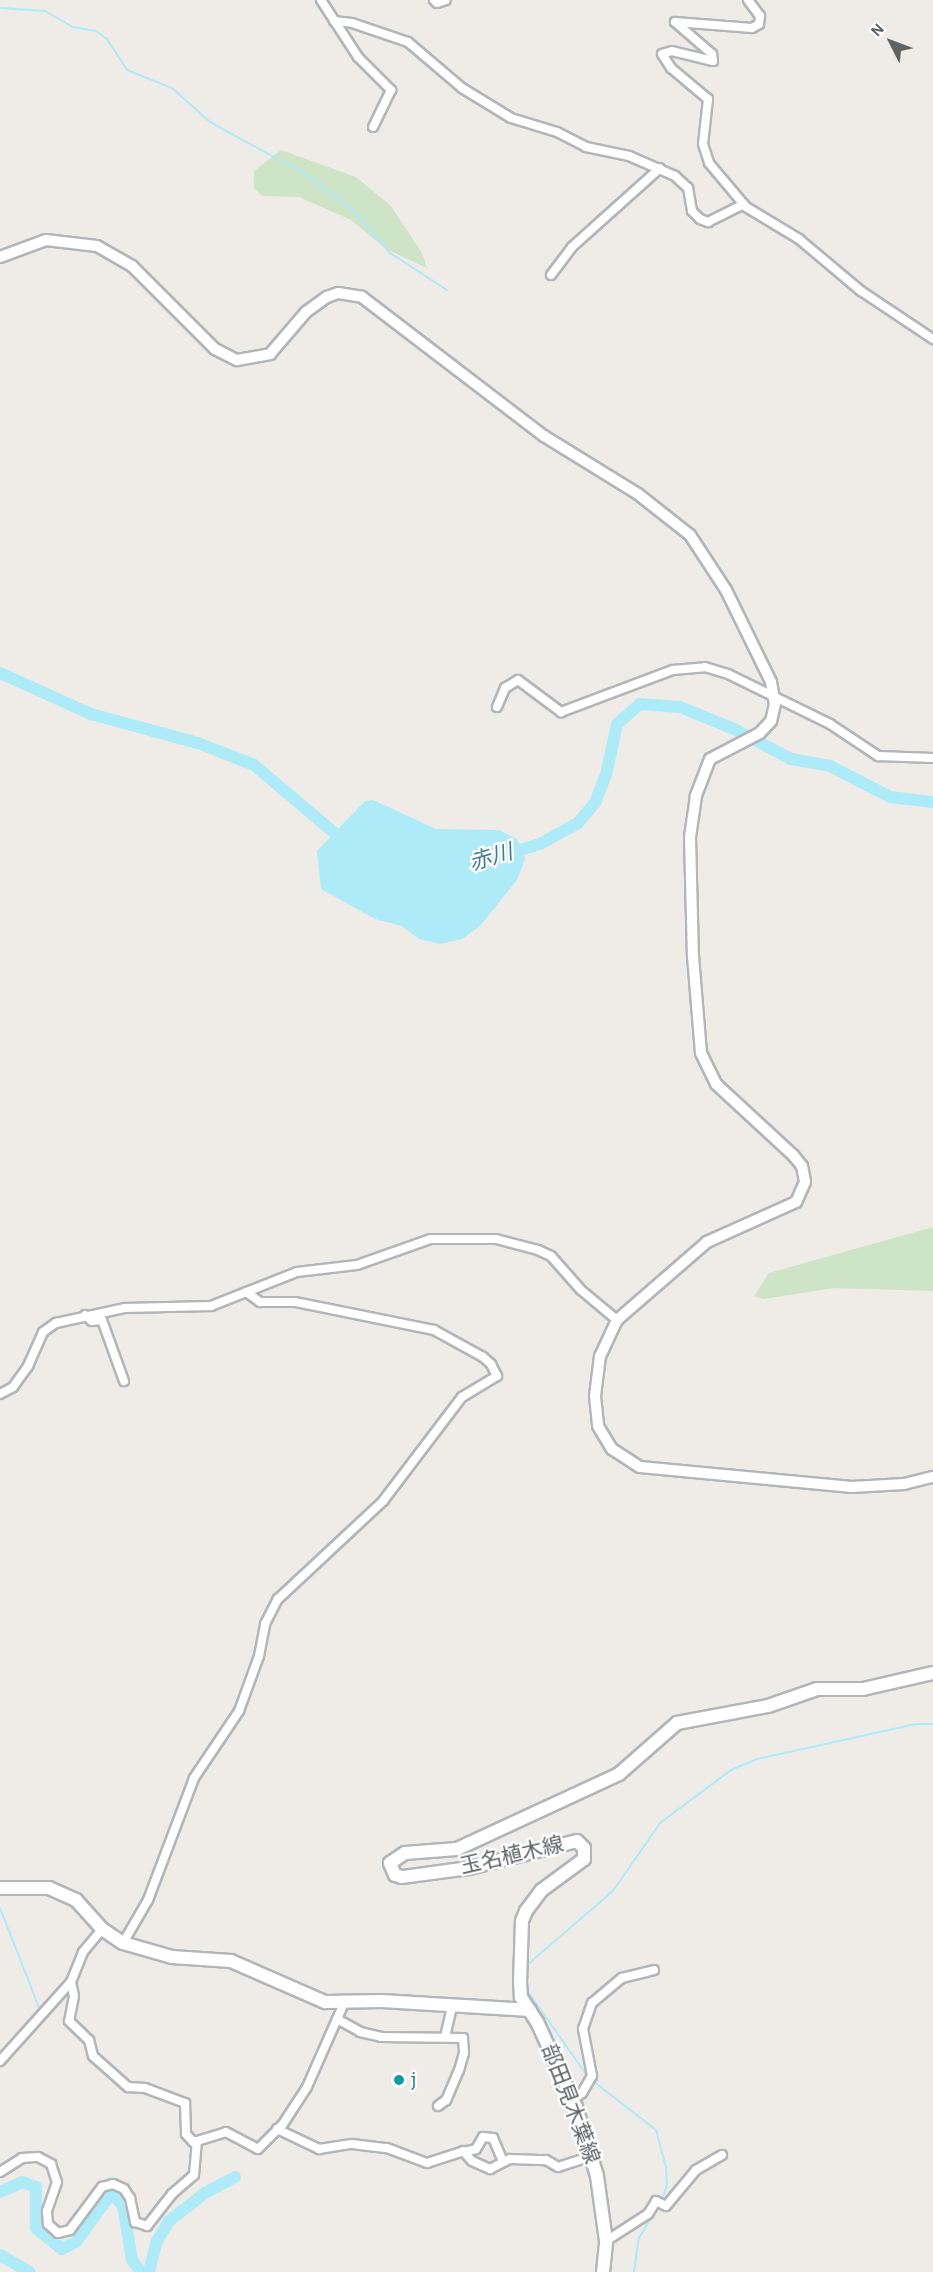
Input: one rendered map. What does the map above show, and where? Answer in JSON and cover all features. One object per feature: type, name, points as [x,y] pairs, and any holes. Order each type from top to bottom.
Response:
[{"type":"main road","name":"玉名植木線","points":[[530,2010],[521,1997],[522,1921],[536,1896],[584,1859],[581,1844],[577,1841],[470,1868],[402,1877],[391,1869],[390,1863],[396,1856],[457,1850],[511,1826],[619,1774],[677,1723],[768,1706],[817,1689],[848,1691],[933,1673]]},
{"type":"main road","points":[[0,1888],[49,1888],[66,1894],[102,1929],[123,1943],[172,1957],[231,1960],[310,1998],[344,2003],[382,2001],[530,2010]]},
{"type":"main road","name":"部田見木葉線","points":[[530,2010],[573,2099],[591,2156],[606,2241],[603,2272]]},
{"type":"street","points":[[321,0],[358,57],[391,90],[373,127]]},
{"type":"street","points":[[434,0],[437,3],[446,0]]},
{"type":"street","points":[[748,0],[760,16],[759,24],[752,28],[675,22],[712,54],[713,61],[672,51],[662,54],[671,68],[708,99],[704,153],[744,204],[799,239],[861,291],[933,339]]},
{"type":"street","points":[[334,21],[352,23],[408,42],[462,88],[511,118],[660,168],[688,188],[692,211],[700,219],[708,222],[744,204]]},
{"type":"street","points":[[551,276],[572,247],[660,168]]},
{"type":"street","points":[[0,256],[55,239],[97,246],[132,266],[215,350],[237,360],[248,361],[270,354],[306,312],[327,297],[338,293],[362,297],[536,429],[638,495],[684,529],[726,590],[771,682],[774,697],[774,712],[766,727],[710,759],[696,796],[690,837],[698,1031],[706,1069],[716,1084],[793,1155],[802,1166],[805,1182],[796,1202],[707,1242],[617,1320],[600,1356],[596,1412],[604,1440],[622,1459],[640,1467],[852,1487],[904,1484],[933,1477]]},
{"type":"street","points":[[497,707],[505,688],[518,680],[561,712],[673,669],[705,667],[830,724],[878,756],[933,758]]},
{"type":"street","points":[[0,1394],[13,1387],[28,1366],[47,1328],[85,1315],[125,1308],[211,1306],[297,1272],[357,1265],[423,1240],[496,1239],[521,1243],[551,1256],[581,1290],[617,1320]]},
{"type":"street","points":[[123,1943],[148,1900],[194,1778],[239,1711],[259,1656],[265,1624],[278,1599],[382,1501],[462,1397],[496,1376],[491,1364],[483,1357],[434,1329],[295,1302],[260,1302],[246,1292]]},
{"type":"street","points":[[85,1315],[92,1321],[102,1320],[124,1381]]},
{"type":"street","points":[[0,2061],[71,1982],[83,1952],[102,1929]]},
{"type":"street","points":[[573,2099],[590,2080],[584,2048],[586,2013],[622,1978],[654,1970]]},
{"type":"street","points":[[0,2172],[22,2158],[38,2157],[51,2164],[57,2182],[47,2211],[48,2224],[58,2233],[70,2230],[102,2187],[113,2184],[124,2189],[130,2198],[135,2222],[147,2226],[172,2194],[194,2175],[195,2144],[186,2134],[185,2103],[145,2088],[129,2087],[93,2056],[89,2040],[69,2021],[75,1996],[71,1982]]},
{"type":"street","points":[[195,2144],[226,2132],[258,2149],[277,2129],[307,2087],[344,2003]]},
{"type":"street","points":[[445,2037],[452,2007]]},
{"type":"street","points":[[337,2019],[360,2032],[381,2037],[463,2038],[464,2053],[446,2100],[438,2106]]},
{"type":"street","points":[[277,2129],[320,2149],[352,2144],[387,2148],[427,2163],[476,2148],[483,2137],[493,2138],[503,2162]]},
{"type":"street","points":[[464,2152],[472,2161],[490,2169],[503,2162],[546,2160],[558,2167],[591,2156]]},
{"type":"street","points":[[606,2241],[661,2203],[666,2206],[696,2170],[722,2155]]},
{"type":"green space","points":[[281,150],[356,177],[391,206],[422,253],[427,268],[386,249],[351,220],[299,197],[262,196],[254,188],[254,171]]},
{"type":"green space","points":[[933,1227],[933,1291],[834,1288],[763,1299],[754,1296],[769,1273]]},
{"type":"water","points":[[373,800],[436,829],[499,830],[517,839],[525,859],[517,880],[480,926],[462,939],[440,944],[419,939],[402,926],[375,919],[321,889],[317,851],[365,801]]},
{"type":"waterway","points":[[0,8],[45,11],[73,27],[96,31],[107,39],[127,70],[172,88],[210,122],[310,177],[354,211],[390,253],[447,290]]},
{"type":"waterway","name":"赤川","points":[[0,673],[91,714],[198,743],[254,765],[345,842]]},
{"type":"waterway","name":"赤川","points":[[507,854],[540,844],[578,823],[595,803],[606,775],[617,724],[640,704],[680,707],[734,729],[791,759],[830,766],[890,797],[933,802]]},
{"type":"waterway","points":[[526,1966],[613,1891],[660,1823],[731,1770],[757,1759],[916,1724],[933,1724]]},
{"type":"waterway","points":[[0,1908],[40,2010],[0,2055]]},
{"type":"waterway","points":[[526,1989],[588,2077]]},
{"type":"waterway","points":[[593,2081],[656,2130],[666,2168],[667,2185],[662,2200]]},
{"type":"waterway","points":[[149,2272],[157,2241],[169,2221],[205,2193],[235,2177]]},
{"type":"waterway","points":[[0,2192],[22,2182],[36,2187],[36,2228],[62,2249],[76,2242],[108,2198],[115,2196],[123,2206],[132,2260],[141,2272]]},
{"type":"waterway","points":[[634,2272],[639,2238],[659,2205]]},
{"type":"waterway","points":[[0,2255],[29,2272]]},
{"type":"place","name":"j","points":[[399,2080]]}]
